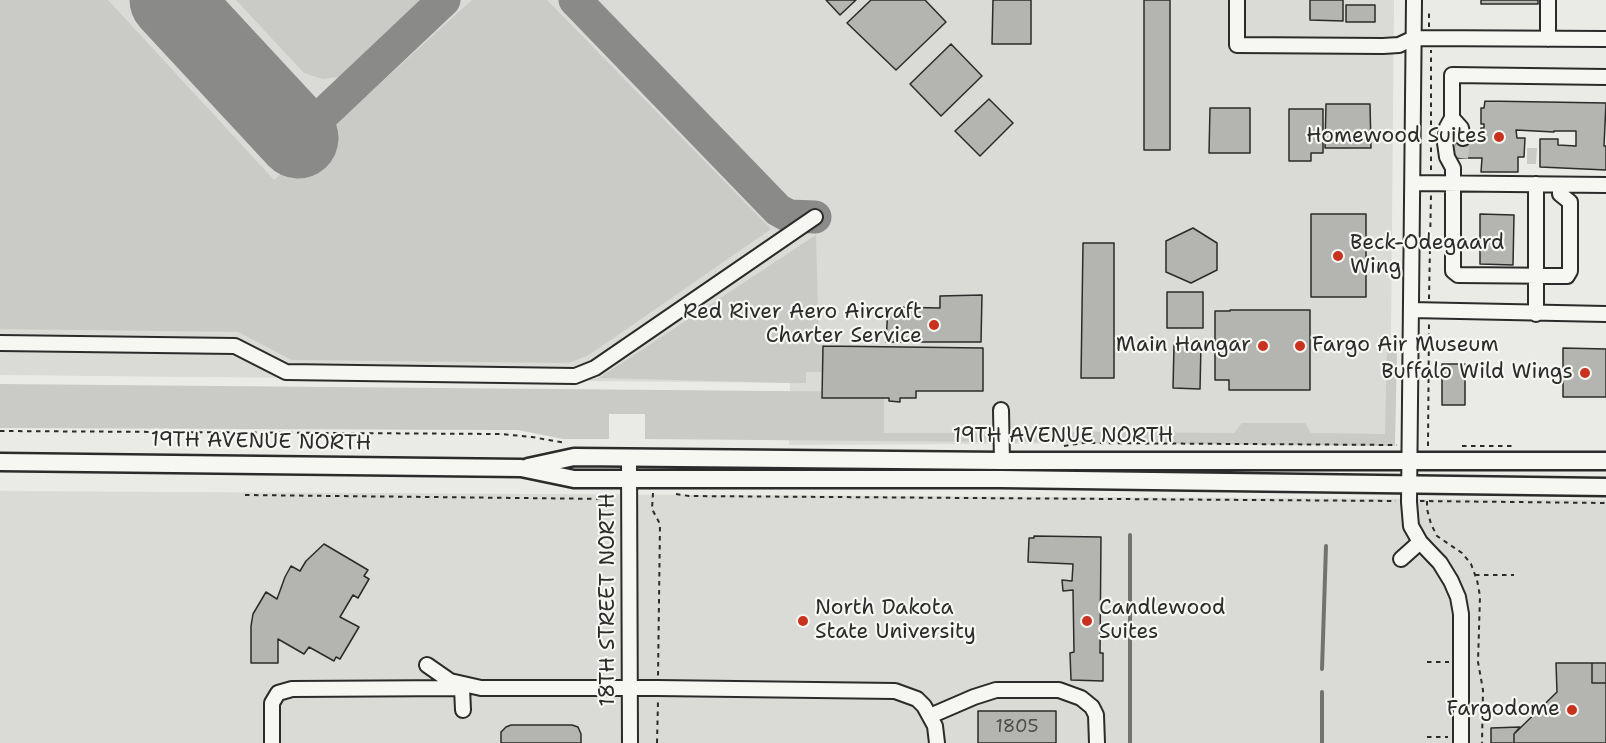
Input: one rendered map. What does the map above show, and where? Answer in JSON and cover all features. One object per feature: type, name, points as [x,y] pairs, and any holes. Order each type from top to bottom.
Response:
[{"type":"main road","name":"19TH AVENUE NORTH","points":[[521,468],[574,457],[1002,461],[1606,461]]},
{"type":"main road","name":"19TH AVENUE NORTH","points":[[0,462],[521,468],[574,479],[1602,483]]},
{"type":"street","points":[[1237,0],[1237,45],[1383,46],[1400,45],[1414,38],[1606,39]]},
{"type":"street","points":[[1414,0],[1409,502],[1411,526],[1420,542],[1440,563],[1458,597],[1461,614],[1461,743]]},
{"type":"street","points":[[1548,0],[1548,39]]},
{"type":"street","points":[[1560,185],[1560,194],[1570,202],[1570,271],[1567,276],[1458,275],[1454,271],[1454,184],[1457,163],[1447,156],[1445,143],[1447,127],[1452,118],[1452,75],[1606,77]]},
{"type":"street","points":[[1452,118],[1461,128],[1463,138]]},
{"type":"street","points":[[1413,183],[1606,185]]},
{"type":"street","points":[[1536,184],[1536,314]]},
{"type":"street","points":[[0,343],[235,346],[286,372],[575,376],[595,368],[815,217]]},
{"type":"street","points":[[1411,310],[1606,314]]},
{"type":"street","points":[[1001,410],[1002,461]]},
{"type":"street","name":"18TH STREET NORTH","points":[[629,457],[630,743]]},
{"type":"street","points":[[1401,559],[1420,542]]},
{"type":"street","points":[[427,664],[450,681],[481,688]]},
{"type":"street","points":[[462,688],[463,710]]},
{"type":"street","points":[[272,743],[272,702],[278,693],[292,689],[657,688],[895,691],[917,699],[935,726],[937,743]]},
{"type":"street","points":[[930,716],[996,690],[1059,690],[1081,698],[1092,707],[1096,715],[1097,743]]},
{"type":"path","points":[[1428,446],[1431,183],[1429,11]]},
{"type":"path","points":[[0,431],[501,434],[576,444]]},
{"type":"path","points":[[1059,446],[1083,443],[1193,443]]},
{"type":"path","points":[[657,491],[654,492],[652,498],[652,509],[660,524],[657,743]]},
{"type":"path","points":[[668,493],[701,496],[1606,503]]},
{"type":"path","points":[[245,495],[611,499]]},
{"type":"path","points":[[1475,575],[1514,575]]},
{"type":"shaded area","points":[[0,0],[1394,0],[1390,442],[789,445],[790,383],[0,375]]},
{"type":"shaded area","points":[[0,0],[108,0],[274,180],[472,0],[547,0],[771,229],[589,355],[569,363],[292,360],[238,332],[0,329]]},
{"type":"shaded area","points":[[236,0],[423,0],[339,77],[323,79],[304,73]]},
{"type":"shaded area","points":[[1527,148],[1537,148],[1536,164],[1527,164]]},
{"type":"shaded area","points":[[816,235],[819,345],[823,346],[823,372],[806,372],[806,383],[599,378]]},
{"type":"shaded area","points":[[1387,346],[1397,349],[1395,446],[1012,442],[1019,431],[1234,433],[1242,423],[1305,423],[1311,433],[1385,434]]},
{"type":"shaded area","points":[[0,384],[884,392],[884,433],[982,433],[987,437],[988,442],[645,439],[645,414],[609,414],[609,439],[563,439],[518,430],[0,428]]},
{"type":"shaded area","name":"North Dakota State University","points":[[0,491],[1606,500],[1606,743],[0,743]]},
{"type":"building","points":[[826,0],[856,0],[840,15]]},
{"type":"building","points":[[871,0],[925,0],[946,22],[896,70],[847,23]]},
{"type":"building","points":[[993,0],[1031,0],[1031,44],[992,44]]},
{"type":"building","points":[[1144,0],[1170,0],[1170,150],[1144,150]]},
{"type":"building","points":[[1310,0],[1343,0],[1343,21],[1310,20]]},
{"type":"building","points":[[1481,0],[1538,0],[1538,4],[1481,4]]},
{"type":"building","points":[[1346,5],[1375,5],[1375,22],[1346,22]]},
{"type":"building","points":[[951,44],[982,76],[941,116],[910,84]]},
{"type":"building","points":[[989,99],[1013,123],[980,156],[955,131]]},
{"type":"building","name":"Homewood Suites","points":[[1485,101],[1606,103],[1604,146],[1606,146],[1606,170],[1540,167],[1540,139],[1558,139],[1558,145],[1576,146],[1576,131],[1516,130],[1517,138],[1525,138],[1524,157],[1518,157],[1518,172],[1481,172],[1482,158],[1455,158],[1456,138],[1481,138],[1481,128],[1484,128],[1484,124],[1481,124],[1481,108],[1484,108]]},
{"type":"building","points":[[1326,104],[1370,104],[1371,148],[1325,148]]},
{"type":"building","points":[[1210,108],[1250,108],[1250,153],[1209,153]]},
{"type":"building","points":[[1289,109],[1323,109],[1323,153],[1311,153],[1311,161],[1289,161]]},
{"type":"building","name":"Beck-Odegaard Wing","points":[[1311,214],[1366,214],[1366,297],[1311,297]]},
{"type":"building","points":[[1480,214],[1514,215],[1513,265],[1480,264]]},
{"type":"building","points":[[1193,228],[1217,243],[1217,270],[1191,283],[1166,272],[1166,241]]},
{"type":"building","points":[[1083,243],[1114,243],[1114,378],[1081,378]]},
{"type":"building","points":[[1167,292],[1203,292],[1203,328],[1167,328]]},
{"type":"building","name":"Red River Aero Aircraft Charter Service","points":[[982,295],[981,342],[886,342],[888,307],[940,308],[940,296]]},
{"type":"building","name":"Main Hangar","points":[[1310,310],[1310,390],[1229,390],[1229,380],[1215,380],[1215,311]]},
{"type":"building","points":[[1201,344],[1200,389],[1173,388],[1174,345]]},
{"type":"building","points":[[823,346],[983,348],[983,391],[916,391],[916,398],[900,398],[900,402],[889,401],[889,398],[822,398]]},
{"type":"building","name":"Buffalo Wild Wings","points":[[1563,348],[1606,349],[1606,397],[1563,397]]},
{"type":"building","points":[[1442,364],[1465,364],[1465,405],[1442,405]]},
{"type":"building","name":"Candlewood Suites","points":[[1034,536],[1101,537],[1100,653],[1103,653],[1103,681],[1071,680],[1070,653],[1074,652],[1073,590],[1063,591],[1062,580],[1072,581],[1073,564],[1028,562],[1029,538],[1034,538]]},
{"type":"building","points":[[324,544],[368,570],[364,576],[369,579],[358,598],[353,595],[340,617],[359,627],[340,659],[336,657],[334,661],[309,647],[304,654],[278,639],[278,663],[251,663],[253,614],[266,592],[277,599],[291,566],[300,571],[306,561]]},
{"type":"building","name":"Fargodome","points":[[1556,663],[1592,663],[1592,683],[1606,683],[1606,743],[1514,743],[1514,734],[1557,692]]},
{"type":"building","points":[[1592,663],[1606,663],[1606,683],[1592,683]]},
{"type":"building","points":[[978,711],[1056,711],[1056,743],[978,743]]},
{"type":"building","points":[[511,725],[572,725],[578,727],[581,743],[501,743],[501,732]]},
{"type":"building","points":[[1520,727],[1514,734],[1514,743],[1491,743],[1491,728]]},
{"type":"waterway","points":[[1130,535],[1130,743]]},
{"type":"waterway","points":[[1322,669],[1326,546]]},
{"type":"waterway","points":[[1322,692],[1322,743]]},
{"type":"taxiway","points":[[298,138],[444,0]]},
{"type":"taxiway","points":[[575,0],[778,210],[789,216],[815,217]]},
{"type":"runway","points":[[170,0],[298,138]]},
{"type":"tunnel","points":[[1461,158],[1463,138]]},
{"type":"place","name":"Homewood Suites","points":[[1499,137]]},
{"type":"place","name":"Beck-Odegaard Wing","points":[[1338,256]]},
{"type":"place","name":"Red River Aero Aircraft Charter Service","points":[[934,325]]},
{"type":"place","name":"Main Hangar","points":[[1263,346]]},
{"type":"place","name":"Fargo Air Museum","points":[[1300,346]]},
{"type":"place","name":"Buffalo Wild Wings","points":[[1585,373]]},
{"type":"place","name":"North Dakota State University","points":[[803,621]]},
{"type":"place","name":"Candlewood Suites","points":[[1087,621]]},
{"type":"place","name":"Fargodome","points":[[1572,710]]}]
